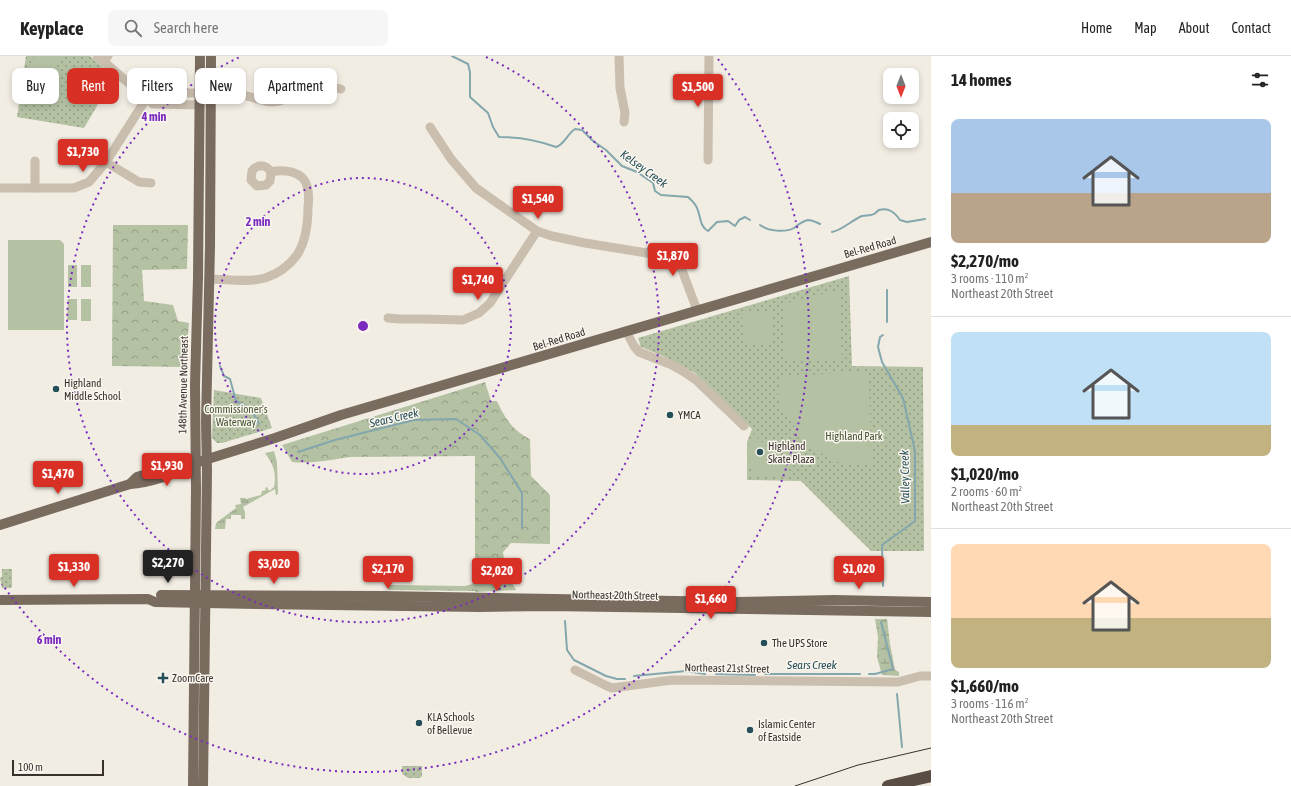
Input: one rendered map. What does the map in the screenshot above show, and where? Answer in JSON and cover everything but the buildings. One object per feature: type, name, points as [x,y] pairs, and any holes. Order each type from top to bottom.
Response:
[{"type":"highway","points":[[888,786],[931,776]]},
{"type":"main road","name":"148th Avenue Northeast","points":[[200,56],[200,68]]},
{"type":"main road","points":[[211,56],[211,68]]},
{"type":"main road","points":[[203,786],[207,460],[206,421],[210,279],[212,104]]},
{"type":"main road","name":"148th Avenue Northeast","points":[[193,786],[195,385],[199,268],[200,105]]},
{"type":"main road","name":"Bel-Red Road","points":[[0,525],[130,484],[139,484],[188,468],[195,463],[275,438],[341,415],[931,242]]},
{"type":"main road","points":[[199,268],[201,289],[209,292]]},
{"type":"main road","name":"Northeast 20th Street","points":[[374,605],[408,596]]},
{"type":"main road","name":"Northeast 20th Street","points":[[0,600],[148,599],[155,602],[194,599],[408,596],[736,602],[834,600],[931,602]]},
{"type":"main road","name":"Northeast 20th Street","points":[[438,606],[467,598]]},
{"type":"main road","name":"Northeast 20th Street","points":[[490,607],[512,598]]},
{"type":"main road","name":"Northeast 20th Street","points":[[205,599],[374,605],[490,607],[550,606],[931,612]]},
{"type":"street","points":[[619,56],[620,88],[625,113],[624,122]]},
{"type":"street","points":[[708,160],[709,56]]},
{"type":"street","points":[[103,58],[127,81]]},
{"type":"street","points":[[246,95],[265,101],[278,101],[292,96],[304,89],[330,86],[341,89]]},
{"type":"street","points":[[0,188],[74,188],[83,186],[95,177],[106,162],[143,104]]},
{"type":"street","points":[[153,104],[200,105]]},
{"type":"street","points":[[430,127],[451,159],[476,188],[537,231],[552,236],[585,243],[673,258],[682,270],[697,310]]},
{"type":"street","points":[[35,161],[35,188]]},
{"type":"street","points":[[106,162],[139,182],[151,183]]},
{"type":"street","points":[[210,279],[252,280],[264,278],[280,271],[297,255],[307,230],[309,193],[307,186],[300,176],[293,172],[271,172]]},
{"type":"street","points":[[388,318],[463,320],[479,313],[490,303],[537,231]]},
{"type":"street","points":[[626,331],[634,346],[640,352],[672,365],[696,380],[744,426]]},
{"type":"street","name":"Northeast 21st Street","points":[[575,670],[612,688],[672,680],[898,682],[920,676],[931,676]]},
{"type":"green space","points":[[26,56],[90,56],[104,68],[67,68],[67,104],[98,104],[84,128],[17,117],[19,104],[59,104],[59,68],[24,68]]},
{"type":"green space","points":[[34,56],[61,56],[57,65],[53,68],[31,68]]},
{"type":"green space","points":[[113,225],[188,225],[187,269],[142,270],[144,301],[173,305],[178,321],[189,323],[185,367],[112,366]]},
{"type":"green space","points":[[8,240],[60,240],[64,244],[64,330],[8,330]]},
{"type":"green space","points":[[68,265],[77,265],[77,287],[68,287]]},
{"type":"green space","points":[[81,265],[91,265],[91,287],[81,287]]},
{"type":"green space","name":"Highland Park","points":[[849,276],[852,366],[923,367],[924,551],[871,551],[801,481],[747,480],[747,442],[752,429],[695,373],[665,357],[641,347],[638,338]]},
{"type":"green space","points":[[839,290],[842,357],[839,359],[784,361],[783,304]]},
{"type":"green space","points":[[68,299],[77,299],[77,320],[67,320]]},
{"type":"green space","points":[[81,299],[91,299],[91,321],[81,321]]},
{"type":"green space","points":[[742,312],[772,312],[773,345],[743,345]]},
{"type":"green space","points":[[864,372],[869,378],[871,463],[850,464],[833,461],[812,447],[781,410],[778,394],[782,376]]},
{"type":"green space","points":[[485,382],[491,401],[497,401],[503,413],[514,428],[530,439],[531,476],[550,495],[550,544],[511,543],[503,552],[506,572],[516,590],[475,592],[475,456],[349,457],[320,461],[292,462],[282,445]]},
{"type":"green space","name":"Commissioner's Waterway","points":[[214,390],[261,398],[272,428],[222,443],[217,443],[212,438]]},
{"type":"green space","name":"Highland Skate Plaza","points":[[752,434],[754,434],[787,467],[787,477],[753,476],[748,453]]},
{"type":"green space","points":[[274,451],[277,462],[278,494],[276,495],[275,489],[243,507],[245,519],[241,519],[241,515],[231,515],[231,519],[226,519],[225,529],[215,529],[216,523],[236,508],[235,505],[241,504],[240,498],[246,499],[261,495],[262,491],[266,490],[265,488],[267,487],[269,491],[274,487],[274,469],[265,453]]},
{"type":"green space","points":[[2,569],[12,569],[11,588],[2,588],[0,578],[2,577]]},
{"type":"green space","points":[[475,581],[475,591],[388,590],[389,585],[465,586],[472,584]]},
{"type":"green space","points":[[875,619],[887,619],[895,670],[899,672],[899,676],[882,675],[877,657],[878,637]]},
{"type":"green space","points":[[402,766],[422,766],[422,776],[420,778],[408,778],[402,774]]},
{"type":"waterway","name":"Kelsey Creek","points":[[452,56],[468,64],[470,72],[470,97],[488,113],[493,127],[499,137],[528,139],[556,147],[562,144],[575,129],[582,130],[622,166],[637,172],[653,183],[655,191],[661,195],[688,197],[696,206],[702,224],[708,231],[717,222],[728,221],[735,226],[739,220],[745,217],[750,220]]},
{"type":"waterway","name":"Kelsey Creek","points":[[832,232],[839,230],[862,216],[873,215],[879,210],[883,209],[891,211],[900,220],[907,222],[925,219]]},
{"type":"waterway","name":"Kelsey Creek","points":[[760,225],[767,229],[781,231],[790,230],[808,220],[820,224]]},
{"type":"waterway","name":"Valley Creek","points":[[887,290],[887,322]]},
{"type":"waterway","name":"Valley Creek","points":[[883,335],[880,337],[878,347],[882,362],[903,398],[915,451],[915,521],[882,545],[883,586]]},
{"type":"waterway","points":[[220,366],[224,376],[230,379],[236,401],[251,409],[259,424]]},
{"type":"waterway","name":"Sears Creek","points":[[298,452],[335,440],[414,420],[456,419],[480,435],[500,458],[522,493],[522,528]]},
{"type":"waterway","name":"Sears Creek","points":[[565,621],[567,650],[574,660],[606,676],[617,679],[625,679]]},
{"type":"waterway","points":[[869,674],[875,674],[893,669],[881,622]]},
{"type":"waterway","name":"Sears Creek","points":[[634,676],[686,671],[705,674]]},
{"type":"waterway","name":"Sears Creek","points":[[716,674],[755,675]]},
{"type":"waterway","name":"Sears Creek","points":[[765,674],[860,674]]},
{"type":"waterway","points":[[897,694],[902,747]]},
{"type":"tram line","points":[[795,786],[858,765],[931,748]]},
{"type":"place","name":"Highland Middle School","points":[[56,389]]},
{"type":"place","name":"YMCA","points":[[670,415]]},
{"type":"place","name":"Highland Skate Plaza","points":[[760,452]]},
{"type":"place","name":"The UPS Store","points":[[764,643]]},
{"type":"place","name":"ZoomCare","points":[[163,678]]},
{"type":"place","name":"KLA Schools of Bellevue","points":[[419,723]]},
{"type":"place","name":"Islamic Center of Eastside","points":[[750,730]]}]
